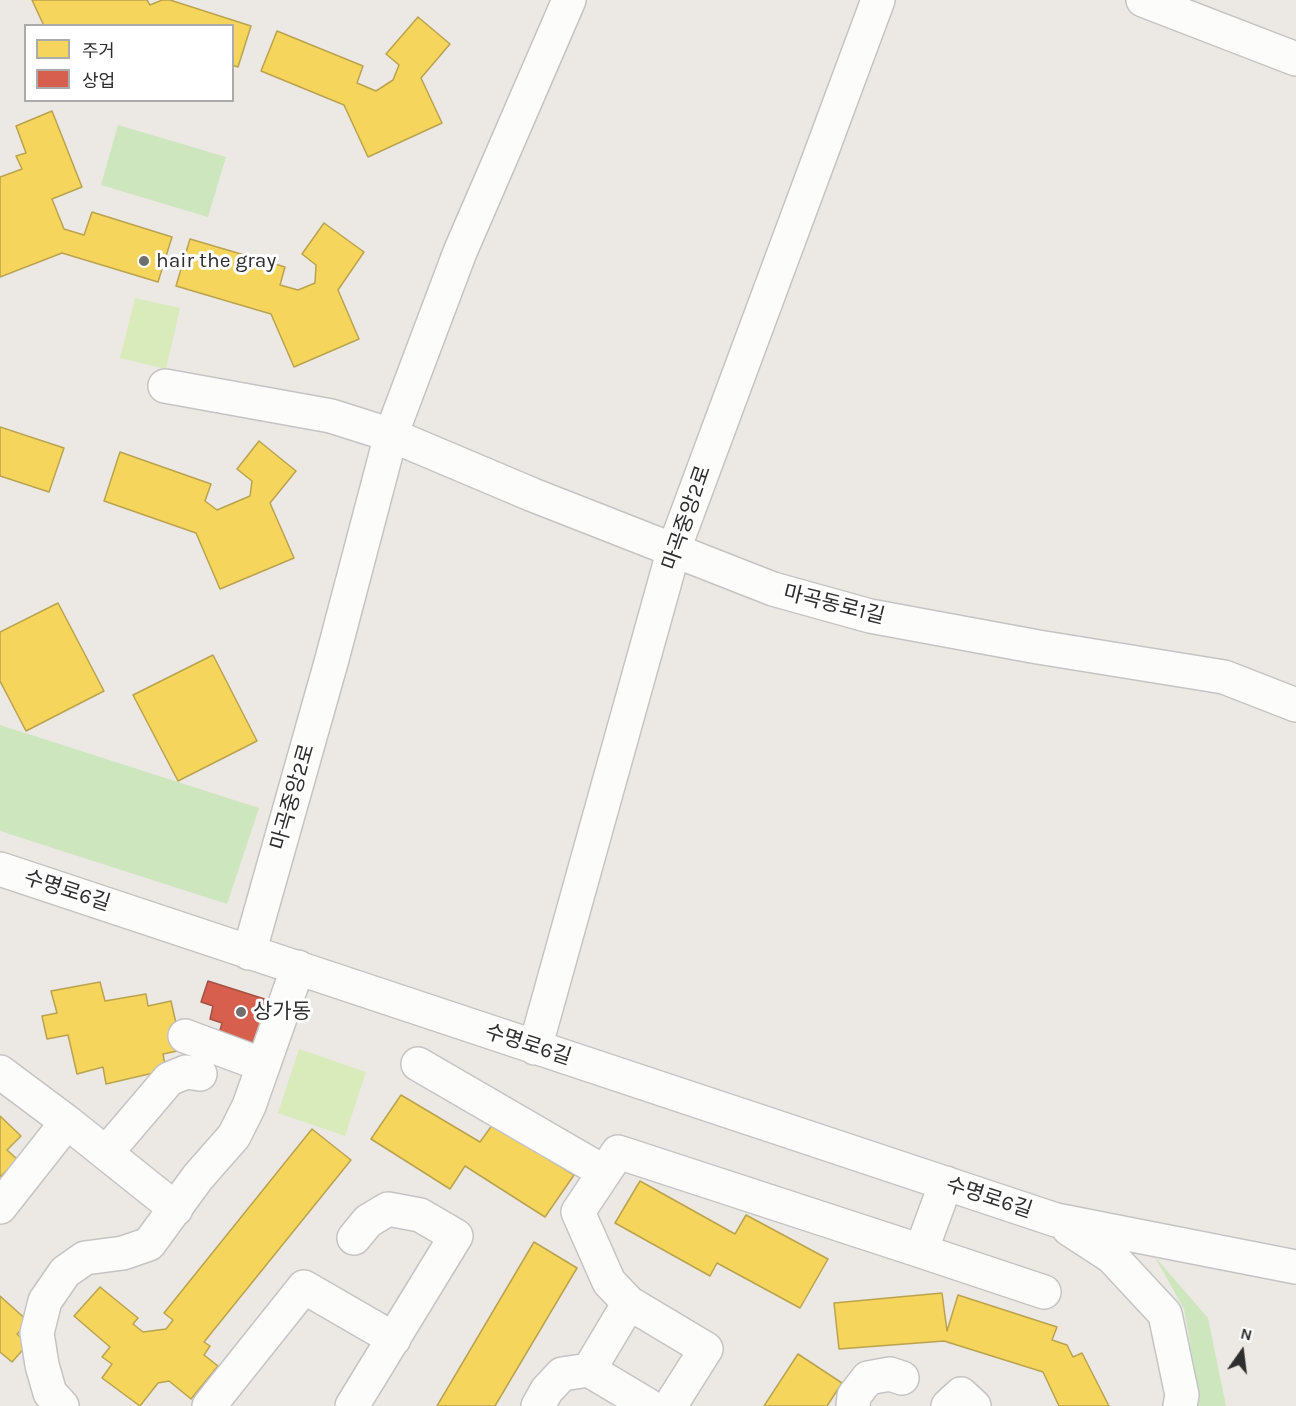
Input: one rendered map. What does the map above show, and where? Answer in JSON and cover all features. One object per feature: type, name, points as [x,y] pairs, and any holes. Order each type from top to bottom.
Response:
[{"type":"street","name":"마곡중앙2로","points":[[249,952],[332,659],[391,435],[460,252],[569,0]]},
{"type":"street","name":"마곡중앙2로","points":[[536,1048],[674,549],[878,0]]},
{"type":"street","points":[[1143,0],[1296,59]]},
{"type":"street","name":"마곡동로1길","points":[[165,386],[332,416],[391,435],[534,495],[773,589],[870,616],[1038,647],[1224,677],[1296,705]]},
{"type":"street","name":"수명로6길","points":[[0,869],[1056,1220]]},
{"type":"street","points":[[63,1406],[50,1393],[42,1365],[37,1334],[45,1301],[65,1272],[86,1258],[123,1253],[149,1245],[198,1177],[234,1136],[249,1106],[298,967]]},
{"type":"street","points":[[185,1036],[263,1065]]},
{"type":"street","points":[[418,1064],[604,1172]]},
{"type":"street","points":[[0,1072],[68,1122],[176,1209]]},
{"type":"street","points":[[106,1153],[169,1079],[186,1072],[200,1074]]},
{"type":"street","points":[[0,1208],[68,1122]]},
{"type":"street","points":[[670,1406],[706,1348],[629,1302],[609,1282],[578,1212],[618,1152],[1044,1292]]},
{"type":"street","points":[[921,1251],[946,1183]]},
{"type":"street","points":[[352,1406],[456,1236],[420,1215],[388,1209],[368,1221],[354,1238]]},
{"type":"street","points":[[1056,1220],[1296,1267]]},
{"type":"street","points":[[1056,1220],[1112,1257],[1165,1314],[1182,1395],[1180,1406]]},
{"type":"street","points":[[209,1406],[304,1287],[394,1339]]},
{"type":"street","points":[[589,1370],[629,1302]]},
{"type":"street","points":[[538,1406],[547,1390],[562,1374],[589,1370],[649,1406]]},
{"type":"street","points":[[853,1406],[854,1396],[868,1378],[890,1374],[902,1377]]},
{"type":"street","points":[[948,1406],[961,1394],[974,1406]]},
{"type":"green space","points":[[118,125],[226,157],[208,217],[101,185]]},
{"type":"green space","points":[[135,298],[180,308],[166,369],[120,358]]},
{"type":"green space","points":[[0,725],[259,808],[227,904],[0,831]]},
{"type":"green space","points":[[299,1049],[366,1072],[345,1136],[278,1113]]},
{"type":"green space","points":[[1155,1257],[1208,1318],[1226,1406],[1197,1406],[1199,1395],[1184,1309]]},
{"type":"building: 주거","points":[[32,0],[147,0],[150,5],[162,0],[170,0],[251,26],[238,67],[234,66],[234,24],[43,24]]},
{"type":"building: 주거","points":[[418,17],[450,44],[421,78],[442,123],[368,157],[344,105],[261,71],[277,31],[363,66],[357,83],[376,91],[393,80],[399,65],[386,54]]},
{"type":"building: 주거","points":[[52,111],[82,187],[52,199],[64,229],[84,235],[92,212],[172,237],[158,282],[62,253],[0,277],[0,177],[22,169],[16,156],[26,153],[16,126]]},
{"type":"building: 주거","points":[[324,223],[364,252],[338,290],[359,339],[294,367],[271,314],[176,286],[190,239],[285,267],[280,285],[298,290],[315,283],[316,265],[302,254]]},
{"type":"building: 주거","points":[[0,427],[64,448],[49,492],[0,476]]},
{"type":"building: 주거","points":[[259,441],[296,471],[270,503],[294,558],[220,589],[196,533],[104,501],[120,452],[211,484],[205,501],[217,510],[250,496],[252,481],[237,469]]},
{"type":"building: 주거","points":[[58,603],[104,691],[26,731],[0,681],[0,632]]},
{"type":"building: 주거","points":[[213,655],[257,741],[178,781],[133,695]]},
{"type":"building: 주거","points":[[100,982],[105,1001],[146,994],[148,1006],[171,1001],[182,1050],[163,1054],[166,1070],[106,1084],[103,1067],[77,1074],[68,1035],[47,1039],[42,1016],[57,1013],[51,991]]},
{"type":"building: 주거","points":[[401,1095],[480,1142],[493,1124],[574,1175],[545,1217],[465,1166],[450,1189],[371,1139]]},
{"type":"building: 주거","points":[[0,1116],[21,1136],[7,1150],[18,1160],[0,1177]]},
{"type":"building: 주거","points":[[312,1129],[351,1160],[204,1342],[210,1346],[204,1355],[218,1366],[191,1399],[169,1381],[158,1383],[140,1406],[102,1378],[112,1364],[102,1357],[110,1347],[74,1316],[100,1287],[138,1318],[133,1324],[143,1332],[166,1329],[173,1320],[164,1313]]},
{"type":"building: 주거","points":[[640,1181],[735,1234],[746,1215],[828,1259],[800,1308],[717,1263],[710,1276],[615,1223]]},
{"type":"building: 주거","points":[[534,1242],[577,1268],[495,1406],[437,1406]]},
{"type":"building: 주거","points":[[942,1293],[947,1331],[958,1295],[1057,1327],[1052,1340],[1067,1345],[1073,1357],[1082,1353],[1109,1406],[1059,1406],[1043,1372],[944,1341],[839,1349],[834,1303]]},
{"type":"building: 주거","points":[[0,1296],[29,1322],[17,1334],[28,1344],[12,1362],[0,1352]]},
{"type":"building: 주거","points":[[798,1354],[842,1383],[827,1406],[764,1406]]},
{"type":"building: 상업","name":"상가동","points":[[208,981],[274,1002],[261,1046],[219,1034],[222,1023],[210,1019],[213,1006],[201,1002]]},
{"type":"place","name":"hair the gray","points":[[144,261]]},
{"type":"place","name":"상가동","points":[[241,1012]]}]
